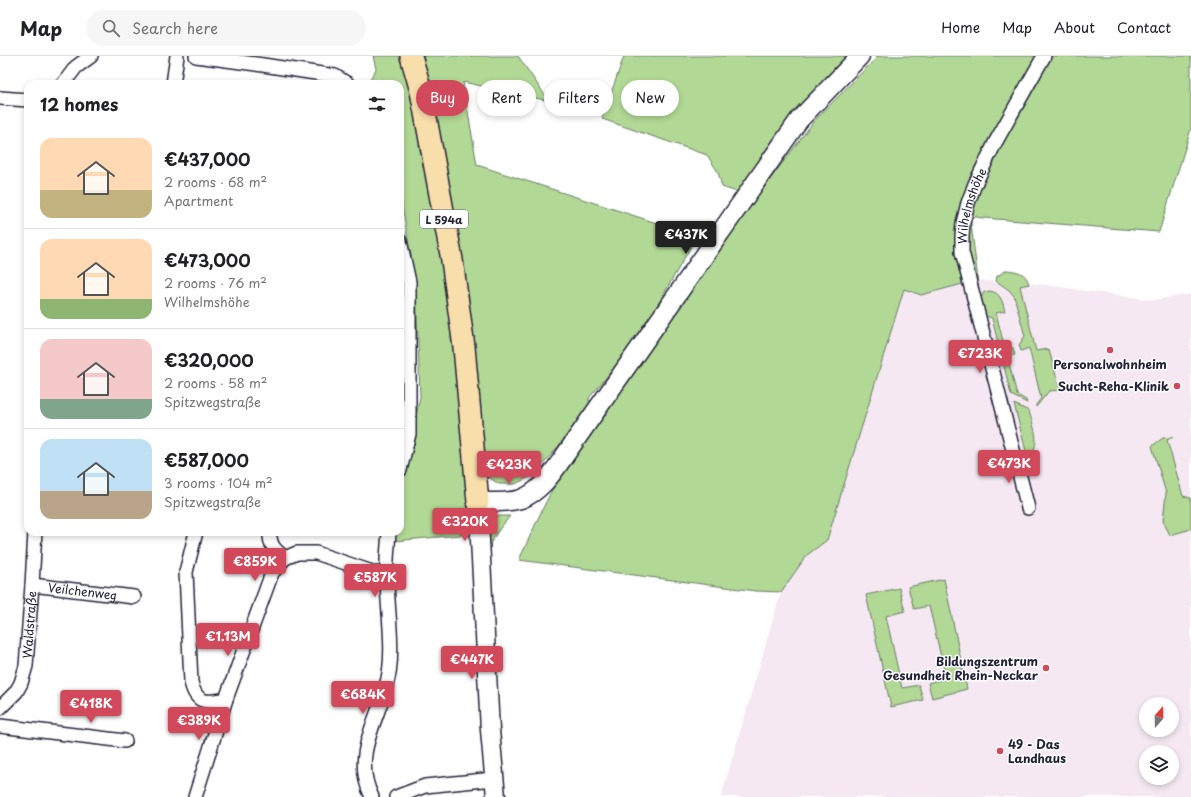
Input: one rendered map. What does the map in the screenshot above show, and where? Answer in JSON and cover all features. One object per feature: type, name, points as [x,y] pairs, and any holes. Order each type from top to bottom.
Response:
[{"type":"main road","name":"L 594a","points":[[411,56],[421,91],[452,260],[464,347],[478,502]]},
{"type":"main road","points":[[496,797],[490,722],[478,502],[502,502],[520,499],[532,493],[546,481],[564,458],[799,120],[860,56]]},
{"type":"street","points":[[65,80],[73,61],[91,56]]},
{"type":"street","points":[[174,80],[177,56]]},
{"type":"street","points":[[196,56],[335,76],[342,80]]},
{"type":"street","name":"Wilhelmshöhe","points":[[1028,508],[962,252],[962,231],[968,203],[975,184],[995,143],[1044,56]]},
{"type":"street","points":[[0,98],[24,100]]},
{"type":"street","points":[[404,259],[409,282],[405,433]]},
{"type":"street","name":"Waldstraße","points":[[0,708],[16,692],[24,674],[28,655],[35,536]]},
{"type":"street","points":[[195,536],[186,572],[191,682],[194,692],[200,699],[208,702],[226,699]]},
{"type":"street","points":[[270,536],[270,543],[274,550],[285,558]]},
{"type":"street","points":[[372,797],[365,776],[364,755],[366,743],[387,685],[390,659],[390,633],[386,578],[389,536]]},
{"type":"street","points":[[195,797],[226,699],[272,573],[285,558],[297,553],[316,553],[386,578]]},
{"type":"street","name":"Veilchenweg","points":[[32,585],[134,597]]},
{"type":"street","points":[[0,726],[125,741]]},
{"type":"street","points":[[396,797],[425,786],[494,779]]},
{"type":"shaded area","points":[[978,280],[998,282],[1010,280],[1152,300],[1191,294],[1191,797],[721,797],[781,592],[807,555],[827,540],[904,289],[921,295]]},
{"type":"green space","points":[[373,56],[399,56],[413,99],[444,250],[472,534],[394,541],[395,536],[404,536],[404,474],[420,397],[416,286],[404,217],[404,80],[369,80],[376,69]]},
{"type":"green space","points":[[418,56],[518,56],[535,80],[477,80],[477,85],[469,83],[469,80],[422,80]]},
{"type":"green space","points":[[624,56],[847,56],[803,105],[737,192],[722,187],[718,172],[707,155],[602,119],[603,116],[613,116],[613,88]]},
{"type":"green space","points":[[878,56],[1191,56],[1191,129],[1159,232],[970,216],[978,280],[921,295],[904,289],[827,540],[807,555],[781,592],[756,591],[519,560],[552,490],[732,230],[814,121]]},
{"type":"green space","points":[[536,82],[544,94],[544,100],[536,98]]},
{"type":"green space","points":[[427,116],[469,116],[477,165],[697,236],[638,339],[589,398],[590,406],[534,475],[515,484],[499,484],[482,473]]},
{"type":"green space","points":[[1007,270],[1021,273],[1028,280],[1029,284],[1020,286],[1036,351],[1046,349],[1049,350],[1060,390],[1049,391],[1036,407],[1041,398],[1029,348],[1021,351],[1019,345],[1025,336],[1014,296],[1009,290],[996,281],[997,276]]},
{"type":"green space","points":[[990,291],[999,296],[1003,304],[1005,311],[996,313],[1003,341],[1006,345],[1013,348],[1015,355],[1007,356],[1017,395],[1026,400],[1027,403],[1011,395],[1003,362],[993,357],[992,349],[999,347],[992,318],[982,315],[980,305],[984,292]]},
{"type":"green space","points":[[1014,404],[1029,411],[1036,439],[1034,450],[1031,455],[1027,455]]},
{"type":"green space","points":[[1173,437],[1167,440],[1183,496],[1191,498],[1191,529],[1170,535],[1163,521],[1166,493],[1152,446],[1163,438]]},
{"type":"green space","points":[[488,516],[510,516],[490,544]]},
{"type":"green space","points":[[944,579],[967,689],[932,698],[928,683],[946,678],[929,606],[914,609],[908,587]]},
{"type":"green space","points":[[899,588],[905,611],[886,616],[902,688],[919,685],[923,700],[891,707],[866,595]]},
{"type":"place","name":"Personalwohnheim","points":[[1110,350]]},
{"type":"place","name":"Sucht-Reha-Klinik","points":[[1177,386]]},
{"type":"place","name":"Bildungszentrum Gesundheit Rhein-Neckar","points":[[1046,668]]},
{"type":"place","name":"49 - Das Landhaus","points":[[1000,751]]}]
